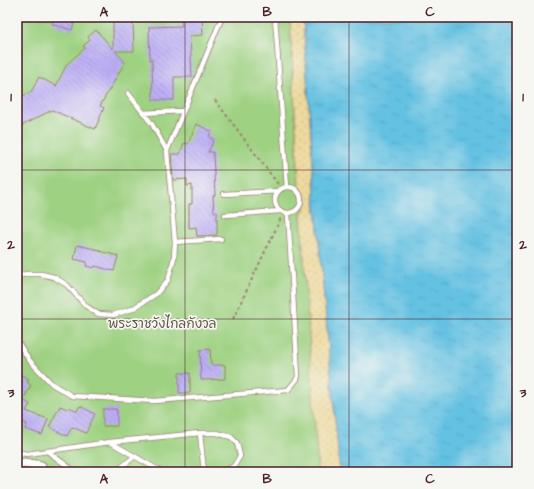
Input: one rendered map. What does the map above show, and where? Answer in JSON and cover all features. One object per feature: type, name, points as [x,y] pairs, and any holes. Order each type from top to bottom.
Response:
[{"type":"street","points":[[21,464],[41,466],[42,472]]},
{"type":"lane","points":[[167,152],[222,17]]},
{"type":"lane","points":[[275,17],[282,189],[275,198],[275,202],[276,207],[284,212]]},
{"type":"lane","points":[[17,276],[41,274],[54,277],[68,285],[86,306],[98,314],[113,315],[132,309],[156,294],[168,280],[174,258],[175,242],[167,152],[152,124],[128,93]]},
{"type":"lane","points":[[143,113],[183,111]]},
{"type":"lane","points":[[224,194],[293,188],[298,190],[302,198],[300,207],[293,213],[284,212],[225,216]]},
{"type":"lane","points":[[17,341],[30,361],[52,384],[72,396],[154,401],[288,390],[297,380],[298,376],[284,212]]},
{"type":"lane","points":[[175,242],[221,239]]},
{"type":"lane","points":[[200,433],[204,472]]},
{"type":"lane","points":[[17,452],[27,454],[110,442],[200,433],[217,433],[231,437],[237,443],[240,456],[234,466],[223,472]]},
{"type":"lane","points":[[110,442],[162,472]]},
{"type":"lane","points":[[47,451],[74,471],[89,472]]},
{"type":"lane","points":[[106,472],[119,469],[135,456]]},
{"type":"path","points":[[215,100],[282,189]]},
{"type":"path","points":[[234,319],[284,212]]},
{"type":"green space","name":"พระราชวังไกลกังวล","points":[[17,17],[290,17],[299,185],[306,200],[301,214],[319,472],[45,472],[45,462],[23,459],[17,461]]},
{"type":"sand","points":[[290,17],[303,17],[316,208],[340,472],[318,472],[301,214],[306,200],[299,185]]},
{"type":"water","points":[[303,17],[517,17],[517,472],[340,472],[316,208]]},
{"type":"building","points":[[54,17],[74,17],[73,21],[75,21],[72,30],[52,24]]},
{"type":"building","points":[[181,17],[202,17],[203,35],[190,36],[192,77],[174,77],[174,100],[153,100],[149,27],[182,26]]},
{"type":"building","points":[[113,22],[133,22],[134,51],[115,51],[125,62],[100,106],[104,108],[95,129],[52,110],[17,128],[17,99],[31,92],[39,77],[56,86],[67,64],[85,48],[83,46],[90,40],[88,37],[96,30],[113,49]]},
{"type":"building","points":[[196,124],[211,131],[209,137],[214,140],[208,152],[213,152],[215,195],[213,196],[214,212],[217,212],[217,235],[197,236],[196,227],[189,228],[189,204],[192,204],[192,185],[187,186],[187,179],[173,180],[171,154],[180,154],[184,143],[188,144]]},
{"type":"building","points":[[77,245],[118,256],[114,271],[95,266],[94,268],[86,266],[87,262],[74,259]]},
{"type":"building","points":[[210,349],[211,365],[225,365],[225,379],[201,380],[200,350]]},
{"type":"building","points":[[179,373],[190,373],[190,393],[179,393]]},
{"type":"building","points":[[19,374],[29,379],[27,382],[31,385],[23,400],[30,404],[26,411],[48,419],[42,435],[25,429],[27,424],[21,421],[17,428],[17,378]]},
{"type":"building","points":[[60,406],[67,409],[69,407],[77,411],[80,406],[95,414],[86,433],[72,427],[67,436],[49,427]]},
{"type":"building","points":[[103,409],[117,409],[117,426],[103,426]]}]
